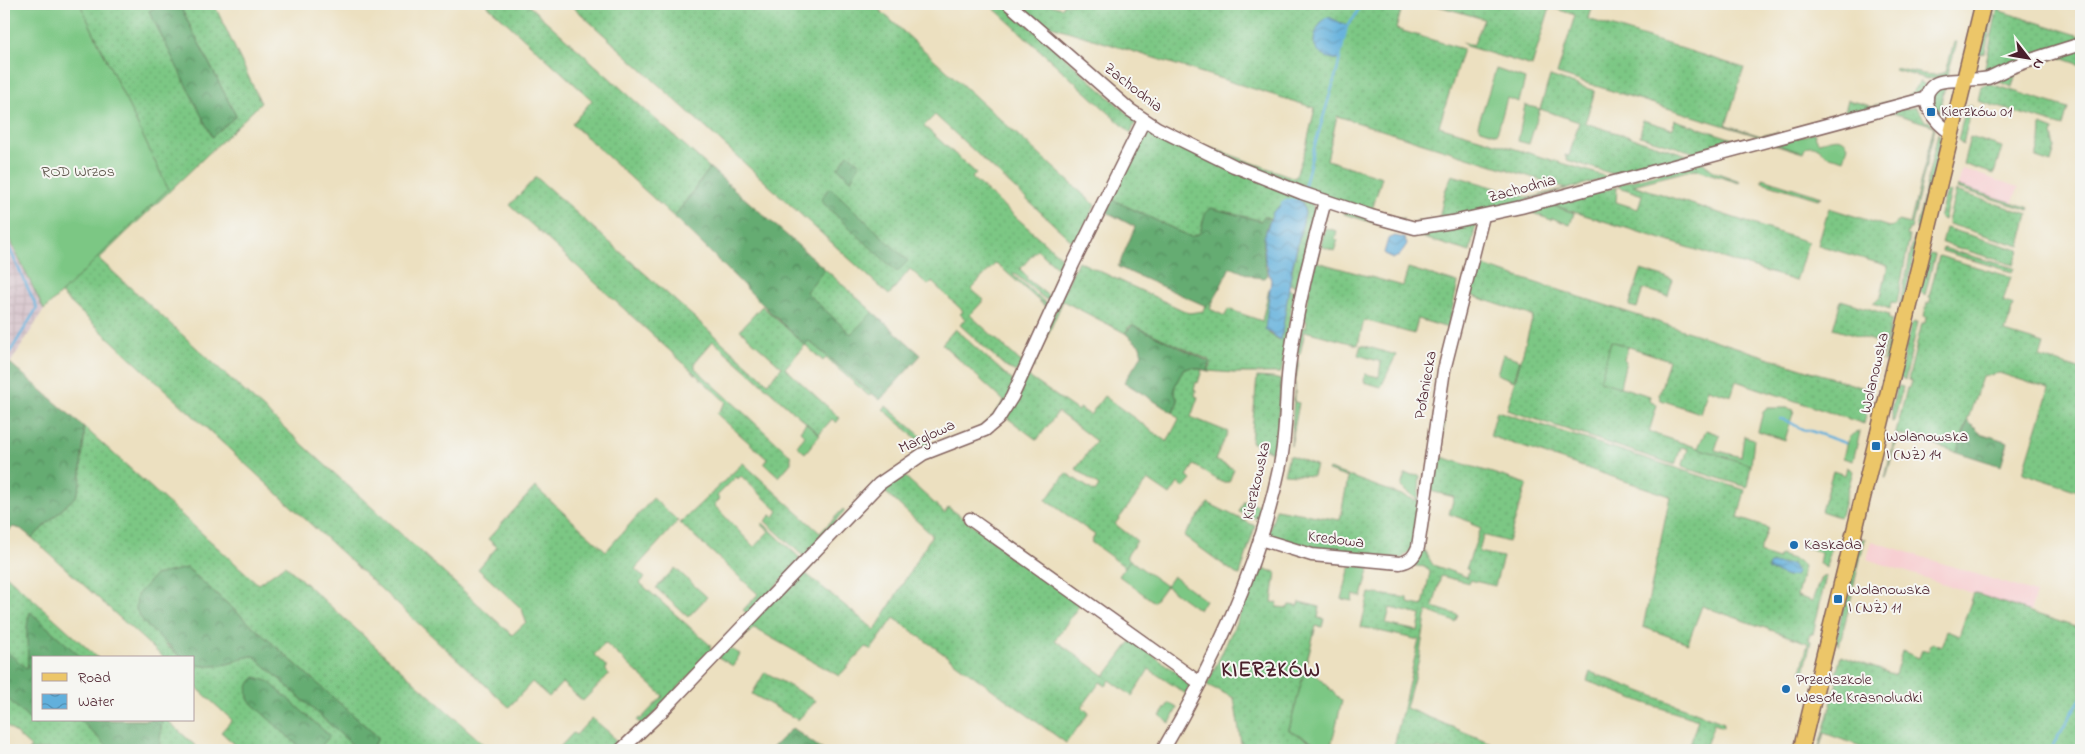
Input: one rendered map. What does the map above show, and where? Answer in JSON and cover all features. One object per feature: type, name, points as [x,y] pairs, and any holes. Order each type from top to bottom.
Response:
[{"type":"main road","name":"Wolanowska","points":[[1802,750],[1983,4]]},
{"type":"street","name":"Zachodnia","points":[[1009,4],[1144,120],[1234,166],[1325,201],[1415,228],[1483,216],[1927,98]]},
{"type":"street","points":[[1951,133],[1936,121],[1928,108],[1927,98],[1930,89],[1938,82],[1989,77],[2011,67],[2081,44]]},
{"type":"street","name":"Marglowa","points":[[621,750],[661,712],[878,484],[923,454],[985,430],[998,419],[1012,397],[1073,264],[1144,120]]},
{"type":"street","name":"Kierzkowska","points":[[1163,750],[1200,683],[1237,604],[1260,539],[1282,452],[1288,376],[1302,290],[1325,201]]},
{"type":"street","name":"Połaniecka","points":[[1410,560],[1418,547],[1444,370],[1483,216]]},
{"type":"street","points":[[970,519],[1200,683]]},
{"type":"street","name":"Kredowa","points":[[1260,539],[1312,555],[1400,562],[1410,560]]},
{"type":"shaded area","points":[[1962,169],[2019,187],[2012,203],[1958,186]]},
{"type":"shaded area","points":[[4,228],[44,310],[4,373]]},
{"type":"shaded area","points":[[1872,541],[2036,593],[2030,612],[1867,559]]},
{"type":"green space","name":"ROD Wrzos","points":[[4,4],[80,4],[168,189],[44,310],[4,228]]},
{"type":"green space","points":[[80,4],[161,4],[149,11],[236,116],[179,4],[214,4],[261,103],[99,259],[512,635],[526,622],[522,609],[478,569],[497,547],[488,539],[535,487],[606,551],[653,498],[678,521],[635,569],[645,578],[640,583],[710,645],[711,653],[643,725],[637,721],[639,718],[641,719],[663,696],[605,643],[594,655],[606,666],[606,671],[609,674],[583,701],[562,683],[549,697],[532,682],[509,707],[60,293],[168,189]]},
{"type":"green space","points":[[161,4],[179,4],[236,116],[212,137],[149,11]]},
{"type":"green space","points":[[486,4],[527,4],[710,168],[674,217],[572,124],[592,100]]},
{"type":"green space","points":[[570,4],[873,4],[1095,205],[1075,244],[935,115],[924,126],[976,173],[972,178],[1063,259],[1066,264],[1063,272],[1037,250],[1020,269],[1027,276],[1026,278],[1051,298],[1050,300],[1045,299],[1015,274],[1013,275],[1048,305],[1047,308],[996,263],[971,289],[984,300],[970,315],[1020,361],[1025,362],[1017,372],[1007,368],[960,325],[965,319],[960,314],[963,311],[932,282],[928,285],[910,269],[889,295]]},
{"type":"green space","points":[[989,4],[1005,4],[1136,121],[1131,133]]},
{"type":"green space","points":[[1015,4],[1047,4],[1062,8],[1064,4],[1172,4],[1185,8],[1186,4],[1403,4],[1396,29],[1463,49],[1439,126],[1607,178],[1491,210],[1417,223],[1414,222],[1439,219],[1445,191],[1452,175],[1530,198],[1566,188],[1337,116],[1327,160],[1382,177],[1372,210],[1398,219],[1404,218],[1398,221],[1276,179],[1200,144],[1295,178],[1306,147],[1315,108],[1035,21]]},
{"type":"green space","points":[[1431,4],[1539,4],[1550,7],[1532,66],[1466,46],[1462,42],[1473,46],[1484,19]]},
{"type":"green space","points":[[1554,4],[1592,4],[1588,19],[1744,68],[1726,125],[1761,136],[1778,132],[1761,137],[1557,74],[1575,15],[1553,8]]},
{"type":"green space","points":[[1990,5],[1995,5],[1985,53],[1979,54]]},
{"type":"green space","points":[[1998,7],[2001,8],[2000,11],[2081,36],[2081,41],[1988,72],[1984,71]]},
{"type":"green space","points":[[1954,42],[1957,42],[1947,77],[1927,79],[1895,70],[1895,68],[1935,75],[1946,72]]},
{"type":"green space","points":[[2081,47],[2081,65],[2058,57],[2017,70],[2012,87],[1996,80],[2018,67]]},
{"type":"green space","points":[[1496,69],[1525,79],[1519,102],[1507,98],[1497,134],[1481,129],[1478,125]]},
{"type":"green space","points":[[1550,76],[1595,91],[1585,123],[1691,156],[1623,177],[1567,160],[1565,155],[1569,156],[1579,122],[1540,109]]},
{"type":"green space","points":[[1920,81],[1926,86],[1912,97],[1844,114],[1848,100],[1871,106],[1907,97],[1913,92]]},
{"type":"green space","points":[[1988,83],[2068,108],[2063,126],[1978,101],[1981,86]]},
{"type":"green space","points":[[1945,86],[1938,116],[1933,103],[1933,92]]},
{"type":"green space","points":[[1525,105],[1540,109],[1529,144],[1518,141]]},
{"type":"green space","points":[[1972,106],[1963,144],[1958,140],[1966,107]]},
{"type":"green space","points":[[1916,107],[1926,122],[1929,121],[1934,126],[1890,112]]},
{"type":"green space","points":[[1643,120],[1672,129],[1675,120],[1742,142],[1699,154],[1640,136]]},
{"type":"green space","points":[[2041,125],[2054,130],[2052,135],[2055,147],[2051,163],[2036,158]]},
{"type":"green space","points":[[1934,126],[1911,229],[1909,229],[1907,235],[1910,236],[1897,303],[1891,302],[1890,309],[1873,303],[1881,296],[1888,266],[1818,245],[1829,208],[1889,227],[1894,226],[1898,221],[1910,224]]},
{"type":"green space","points":[[1147,127],[1312,204],[1315,214],[1296,286],[1289,284],[1305,213],[1302,202],[1287,200],[1274,212],[1270,219],[1264,216],[1262,221],[1211,208],[1203,222],[1200,233],[1191,237],[1109,198]]},
{"type":"green space","points":[[1814,133],[1818,142],[1839,138],[1845,142],[1848,146],[1844,160],[1827,155],[1814,146],[1808,146],[1803,153],[1774,144]]},
{"type":"green space","points":[[1938,133],[1941,138],[1921,228],[1916,229]]},
{"type":"green space","points":[[1970,137],[2002,147],[1994,174],[1963,164]]},
{"type":"green space","points":[[848,154],[860,164],[851,180],[838,168]]},
{"type":"green space","points":[[1702,162],[1715,172],[1740,181],[1739,183],[1695,169],[1633,185],[1808,242],[1796,281],[1549,204],[1617,187],[1616,202],[1638,209],[1642,195],[1619,187],[1619,184]]},
{"type":"green space","points":[[710,168],[825,269],[806,292],[851,334],[873,312],[921,355],[880,400],[809,341],[805,345],[674,217]]},
{"type":"green space","points":[[536,177],[768,383],[782,367],[740,330],[762,306],[805,345],[785,368],[840,418],[836,423],[832,419],[819,434],[713,341],[695,362],[695,368],[791,456],[791,463],[779,477],[764,463],[767,459],[717,414],[726,402],[510,205]]},
{"type":"green space","points":[[1762,178],[1822,197],[1818,199],[1762,182]]},
{"type":"green space","points":[[1958,186],[2030,208],[2029,210],[1957,188]]},
{"type":"green space","points":[[831,188],[908,261],[897,272],[824,204],[822,199],[827,190]]},
{"type":"green space","points":[[1947,191],[1951,192],[1944,220],[1939,217]]},
{"type":"green space","points":[[1956,191],[2028,214],[2020,246],[1949,224],[1948,221]]},
{"type":"green space","points":[[1109,198],[1191,237],[1200,233],[1205,214],[1211,208],[1261,221],[1264,216],[1270,219],[1265,233],[1264,247],[1268,275],[1265,278],[1254,277],[1230,267],[1214,300],[1206,306],[1118,267],[1135,227],[1103,210]]},
{"type":"green space","points":[[1548,204],[1574,213],[1570,225],[1552,218],[1551,220],[1529,210]]},
{"type":"green space","points":[[1345,211],[1412,230],[1476,224],[1470,252],[1344,214]]},
{"type":"green space","points":[[1325,228],[1337,231],[1335,239],[1338,240],[1334,251],[1321,246]]},
{"type":"green space","points":[[1946,228],[2019,250],[2014,265],[1942,243]]},
{"type":"green space","points":[[1914,236],[1918,240],[1903,303],[1900,304]]},
{"type":"green space","points":[[1943,248],[2014,268],[2012,272],[1942,251]]},
{"type":"green space","points":[[1318,251],[1320,251],[1317,262],[1403,286],[1408,268],[1458,283],[1448,328],[1418,319],[1414,334],[1364,320],[1358,345],[1305,331],[1300,354],[1297,354],[1302,327],[1306,328],[1307,321],[1303,320]]},
{"type":"green space","points":[[1930,254],[1935,255],[1925,295],[1920,292]]},
{"type":"green space","points":[[1939,256],[2011,277],[2003,301],[2013,305],[2005,332],[2044,344],[2040,357],[2081,370],[2081,492],[2023,473],[2049,389],[1999,373],[1982,377],[1957,452],[1898,434],[1885,478],[1907,388],[1909,388],[1911,381],[1908,380],[1922,323],[1925,323],[1926,317],[1924,316],[1927,303],[1929,303],[1931,298],[1929,297]]},
{"type":"green space","points":[[1078,261],[1189,313],[1203,311],[1214,300],[1210,309],[1225,316],[1228,309],[1262,321],[1269,289],[1269,334],[1280,340],[1288,289],[1294,291],[1281,373],[1208,371],[1211,365],[1209,360],[1133,325],[1125,333],[1063,301],[1034,368],[1031,362]]},
{"type":"green space","points":[[1474,263],[1870,390],[1872,391],[1864,424],[1736,381],[1731,396],[1708,389],[1700,413],[1661,400],[1659,395],[1669,360],[1611,341],[1601,381],[1650,396],[1649,401],[1657,405],[1649,432],[1751,465],[1747,487],[1682,467],[1688,449],[1681,447],[1675,465],[1507,410],[1533,316],[1470,295],[1466,310]]},
{"type":"green space","points":[[825,269],[873,312],[851,335],[805,292]]},
{"type":"green space","points":[[1641,270],[1673,280],[1668,296],[1643,289],[1637,308],[1629,306]]},
{"type":"green space","points":[[1841,300],[1889,315],[1888,318],[1892,320],[1880,360],[1877,360],[1881,343],[1833,329]]},
{"type":"green space","points":[[1896,320],[1898,321],[1889,360],[1883,362],[1890,331]]},
{"type":"green space","points":[[1914,322],[1918,322],[1905,380],[1899,376],[1911,325]]},
{"type":"green space","points":[[1133,325],[1210,362],[1208,371],[1192,367],[1183,370],[1175,386],[1174,392],[1178,401],[1173,413],[1124,382],[1142,355],[1140,346],[1125,333]]},
{"type":"green space","points":[[955,329],[1014,382],[1009,397],[1001,410],[977,430],[991,418],[1004,401],[942,344]]},
{"type":"green space","points":[[809,341],[872,394],[869,396],[826,358],[823,361],[805,345]]},
{"type":"green space","points":[[1611,341],[1628,347],[1624,359],[1626,361],[1620,387],[1600,381]]},
{"type":"green space","points":[[1361,345],[1396,355],[1381,387],[1364,382],[1365,374],[1379,377],[1381,362],[1358,355]]},
{"type":"green space","points":[[1503,354],[1520,360],[1514,381],[1497,374]]},
{"type":"green space","points":[[1296,362],[1299,362],[1295,382],[1295,402],[1299,403],[1291,446]]},
{"type":"green space","points":[[10,363],[84,427],[80,481],[76,496],[32,538],[21,529],[13,527],[4,536],[4,465],[9,459],[4,452],[4,373]]},
{"type":"green space","points":[[1192,367],[1202,370],[1194,390],[1196,391],[1195,396],[1198,397],[1191,417],[1228,432],[1215,460],[1234,469],[1229,482],[1221,482],[1194,465],[1187,476],[1191,480],[1184,488],[1178,483],[1170,495],[1148,480],[1115,524],[1137,541],[1126,557],[1130,560],[1125,567],[1091,542],[1095,535],[1046,500],[1066,473],[1095,492],[1099,486],[1076,469],[1096,441],[1058,412],[1037,440],[1006,417],[1026,375],[1078,411],[1080,408],[1090,415],[1104,396],[1167,442],[1179,419],[1173,413],[1178,401],[1174,392],[1175,385],[1183,370]]},
{"type":"green space","points":[[1257,377],[1281,380],[1278,431],[1274,453],[1251,442]]},
{"type":"green space","points":[[1897,387],[1903,387],[1894,421],[1892,422],[1892,405]]},
{"type":"green space","points":[[886,406],[929,443],[934,443],[926,447],[883,409]]},
{"type":"green space","points":[[1768,408],[1794,410],[1785,440],[1758,431],[1763,412]]},
{"type":"green space","points":[[1497,411],[1745,490],[1738,518],[1768,528],[1759,553],[1778,559],[1780,555],[1799,561],[1804,566],[1797,596],[1812,601],[1821,577],[1826,576],[1813,634],[1810,634],[1809,640],[1811,641],[1804,673],[1801,672],[1808,643],[1702,606],[1688,643],[1643,627],[1670,496],[1490,436]]},
{"type":"green space","points":[[1440,420],[1445,422],[1439,456],[1527,484],[1508,542],[1483,535],[1479,552],[1503,557],[1495,586],[1470,580],[1469,583],[1441,576],[1433,607],[1458,615],[1455,622],[1427,611],[1419,659],[1406,708],[1508,750],[1393,750],[1419,640],[1361,627],[1369,593],[1408,598],[1408,603],[1423,606],[1430,572],[1426,567],[1409,565],[1422,547],[1433,565],[1467,577],[1469,570],[1466,569],[1481,528],[1449,514],[1454,497],[1430,491]],"holes":[[[1390,608],[1421,615],[1418,631],[1386,624]]]},
{"type":"green space","points":[[1968,421],[1980,433],[2008,442],[2001,466],[1957,452]]},
{"type":"green space","points":[[806,423],[820,435],[805,453],[797,446],[805,436],[800,431]]},
{"type":"green space","points":[[84,427],[258,584],[285,565],[490,750],[370,750],[379,738],[187,568],[173,572],[166,645],[180,656],[162,656],[32,538],[76,496],[80,481]]},
{"type":"green space","points":[[1706,430],[1720,435],[1715,450],[1741,457],[1744,436],[1754,439],[1751,465],[1698,448]]},
{"type":"green space","points":[[1860,432],[1853,461],[1843,458],[1849,438],[1855,433]]},
{"type":"green space","points":[[1289,455],[1316,465],[1313,476],[1284,474]]},
{"type":"green space","points":[[743,463],[820,533],[843,509],[845,511],[804,557],[765,521],[771,515],[774,517],[778,511],[741,476],[738,479],[736,477],[717,496],[720,499],[714,505],[754,547],[769,531],[762,525],[763,523],[801,559],[749,615],[743,610],[758,594],[680,523]]},
{"type":"green space","points":[[1847,467],[1853,471],[1841,515],[1839,517],[1821,511],[1833,471],[1845,475]]},
{"type":"green space","points":[[1329,469],[1421,502],[1414,547],[1402,558],[1321,552],[1267,538],[1276,509],[1340,520],[1348,478],[1328,471]]},
{"type":"green space","points":[[901,473],[945,513],[948,507],[1081,603],[1055,640],[1105,676],[1132,640],[1191,683],[1186,694],[1149,669],[1132,696],[1110,680],[1106,686],[1100,682],[1082,707],[1089,713],[1066,743],[894,618],[871,650],[866,647],[839,676],[754,628],[741,640],[737,635],[817,552],[821,555],[805,573],[875,630],[932,535],[882,489]]},
{"type":"green space","points":[[1405,474],[1420,476],[1418,500],[1401,487]]},
{"type":"green space","points":[[1244,501],[1261,506],[1258,519],[1239,512]]},
{"type":"green space","points":[[1208,503],[1255,526],[1240,575],[1184,536]]},
{"type":"green space","points":[[1862,539],[1865,539],[1853,588],[1849,586],[1849,583],[1859,543]]},
{"type":"green space","points":[[1806,541],[1831,549],[1826,568],[1819,563],[1821,553],[1804,547]]},
{"type":"green space","points":[[1130,560],[1166,586],[1154,602],[1119,576]]},
{"type":"green space","points":[[1352,565],[1370,566],[1362,597],[1353,595],[1352,601],[1342,599]]},
{"type":"green space","points":[[187,568],[379,738],[370,750],[358,750],[254,656],[223,665],[210,666],[195,665],[195,656],[180,656],[145,624],[136,610],[137,595],[155,575]]},
{"type":"green space","points":[[675,568],[707,597],[688,617],[656,588]]},
{"type":"green space","points":[[1258,568],[1276,572],[1272,602],[1278,603],[1277,607],[1288,608],[1289,605],[1298,606],[1299,602],[1320,607],[1318,618],[1324,619],[1322,627],[1316,626],[1289,730],[1327,750],[1242,750],[1234,698],[1207,685],[1240,614]]},
{"type":"green space","points":[[4,573],[96,656],[32,656],[32,722],[169,722],[200,750],[28,750],[31,747],[4,723]]},
{"type":"green space","points":[[1173,576],[1205,600],[1199,610],[1166,586]]},
{"type":"green space","points":[[1974,593],[2081,629],[2081,750],[1871,750],[1824,733],[1818,750],[1837,682],[1834,681],[1841,656],[1895,675],[1902,651],[1919,658],[1922,650],[1928,652],[1932,643],[1941,647],[1947,631],[1959,636]]},
{"type":"green space","points":[[1848,595],[1852,595],[1839,646],[1836,639]]},
{"type":"green space","points":[[30,612],[80,656],[32,656],[32,722],[37,722],[35,725],[4,695],[4,649],[27,669],[28,620]]},
{"type":"green space","points":[[727,647],[740,654],[733,666],[718,657]]},
{"type":"green space","points":[[247,656],[254,656],[358,750],[241,750],[221,732],[232,720],[195,686],[195,665],[221,665]]},
{"type":"green space","points":[[1306,665],[1342,701],[1330,750],[1289,730]]},
{"type":"green space","points":[[765,672],[816,701],[798,720],[752,694]]},
{"type":"green space","points":[[1590,672],[1724,723],[1723,727],[1714,724],[1705,748],[1711,750],[1688,750],[1698,720],[1645,703],[1587,681]]},
{"type":"green space","points":[[255,677],[268,681],[330,736],[318,750],[303,750],[249,701],[248,688],[250,682]]},
{"type":"green space","points":[[1169,703],[1177,708],[1170,723],[1160,716]]},
{"type":"green space","points":[[592,718],[611,734],[619,747],[617,750],[563,750],[559,748],[573,733],[576,735]]},
{"type":"green space","points":[[82,722],[162,722],[159,750],[111,750]]},
{"type":"green space","points":[[792,728],[823,750],[770,750]]},
{"type":"water","points":[[1329,17],[1347,26],[1339,60],[1322,55],[1315,46],[1314,40],[1319,26],[1325,18]]},
{"type":"water","points":[[1287,200],[1302,202],[1305,213],[1292,268],[1281,340],[1265,330],[1271,280],[1265,259],[1264,237],[1273,212]]},
{"type":"water","points":[[1395,236],[1404,238],[1407,244],[1399,256],[1392,259],[1384,253],[1388,239]]},
{"type":"water","points":[[1770,564],[1792,564],[1797,572],[1794,576],[1787,577],[1769,570]]},
{"type":"waterway","points":[[1304,189],[1337,71],[1347,26],[1354,18],[1361,4]]},
{"type":"waterway","points":[[1282,204],[1287,200],[1299,200]]},
{"type":"waterway","points":[[4,237],[37,308],[4,362]]},
{"type":"waterway","points":[[1780,419],[1788,421],[1803,430],[1845,443]]},
{"type":"waterway","points":[[2050,750],[2081,698]]},
{"type":"place","name":"Kierzków 01","points":[[1931,112]]},
{"type":"place","name":"Wolanowska I (NŻ) 14","points":[[1876,446]]},
{"type":"place","name":"Kaskada","points":[[1794,545]]},
{"type":"place","name":"Wolanowska I (NŻ) 11","points":[[1838,599]]},
{"type":"place","name":"Przedszkole Wesołe Krasnoludki","points":[[1786,689]]},
{"type":"district","name":"KIERZKÓW","points":[[1271,671]]}]
